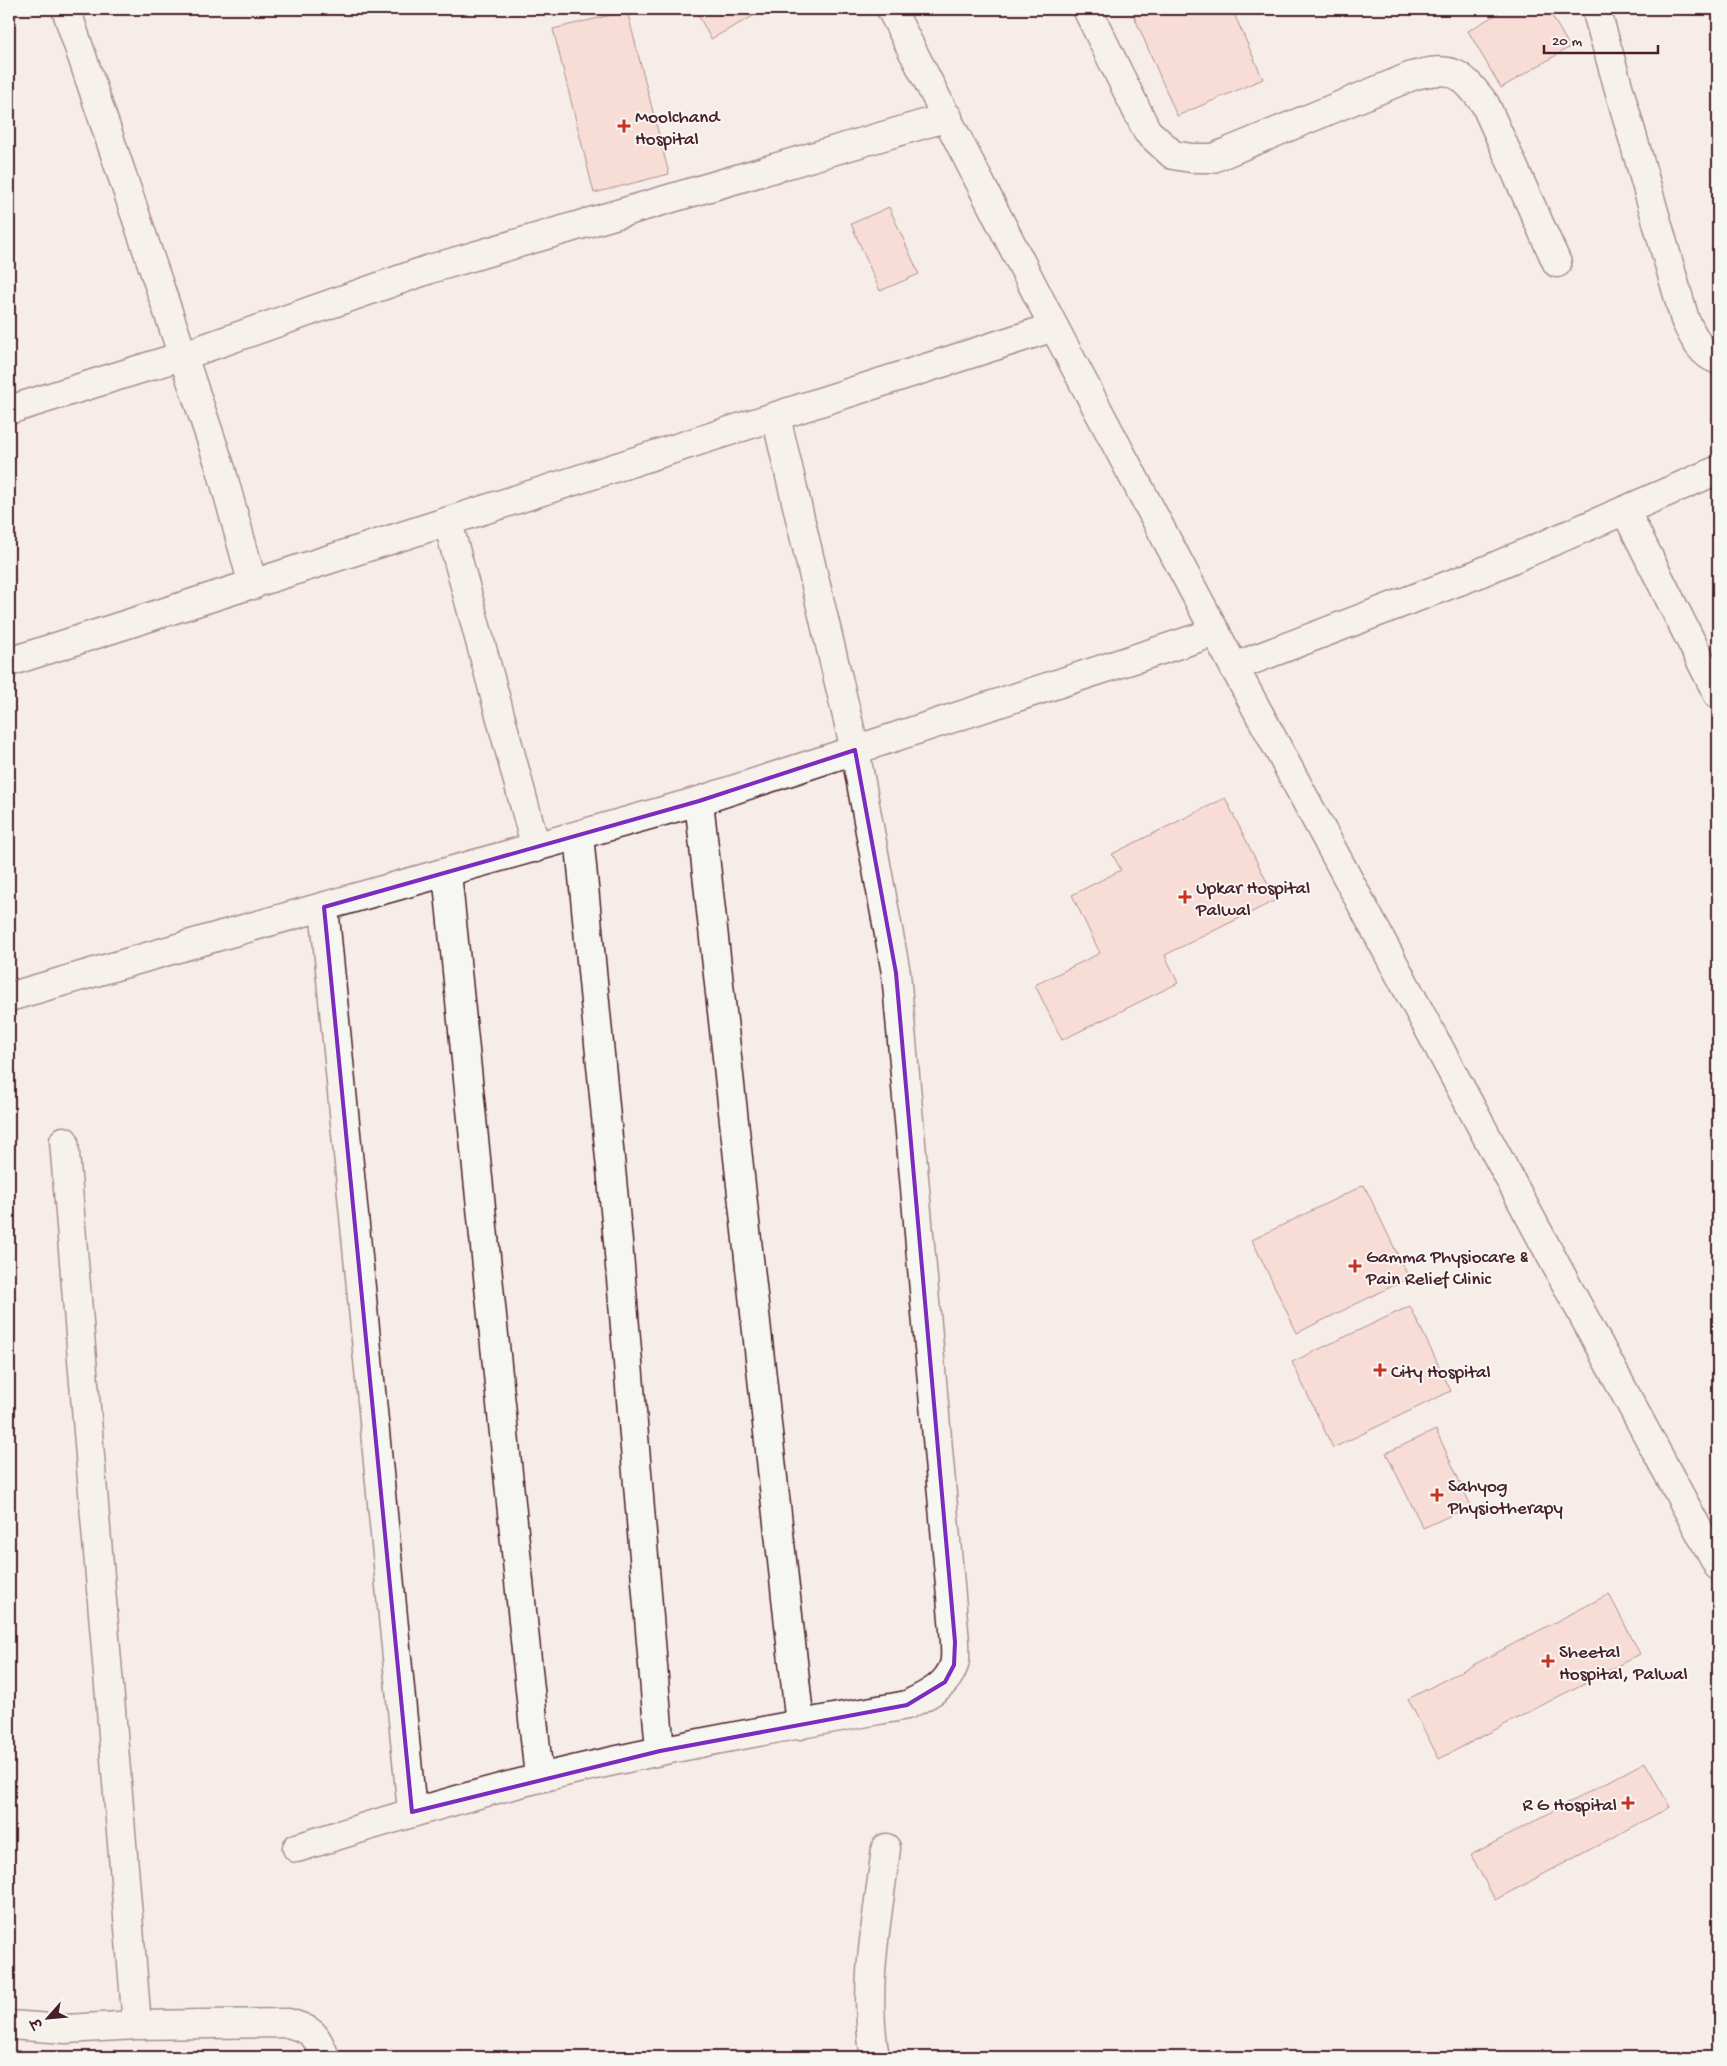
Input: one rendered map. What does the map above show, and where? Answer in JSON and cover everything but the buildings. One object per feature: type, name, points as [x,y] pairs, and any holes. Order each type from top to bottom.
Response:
[{"type":"main road","points":[[66,9],[221,469],[253,585]]},
{"type":"main road","points":[[891,9],[1054,327],[1234,667],[1718,1566]]},
{"type":"main road","points":[[1087,9],[1147,131],[1173,155],[1191,158],[1213,158],[1412,76],[1434,70],[1451,72],[1468,82],[1485,104],[1557,263]]},
{"type":"main road","points":[[1596,9],[1685,320],[1700,348],[1710,358],[1718,360]]},
{"type":"main road","points":[[9,410],[182,356],[430,269],[948,117]]},
{"type":"main road","points":[[9,662],[1054,327]]},
{"type":"main road","points":[[297,1848],[412,1812],[539,1778],[660,1751],[907,1705],[931,1693],[945,1682],[954,1665],[955,1642],[896,973],[855,750],[776,417]]},
{"type":"main road","points":[[1234,667],[1475,575],[1718,470]]},
{"type":"main road","points":[[1625,510],[1718,695]]},
{"type":"main road","points":[[448,522],[536,848]]},
{"type":"main road","points":[[9,997],[699,802],[1216,632]]},
{"type":"main road","points":[[699,802],[800,1725]]},
{"type":"main road","points":[[579,835],[619,1252],[660,1751]]},
{"type":"main road","points":[[447,872],[539,1778]]},
{"type":"main road","points":[[324,907],[412,1812]]},
{"type":"main road","points":[[64,1141],[137,2025]]},
{"type":"main road","points":[[875,2057],[872,2038],[870,1986],[886,1848]]},
{"type":"main road","points":[[9,2024],[66,2028],[288,2023],[308,2029],[320,2043],[325,2057]]},
{"type":"highlighted area","points":[[855,750],[896,973],[955,1642],[954,1665],[945,1682],[907,1705],[660,1751],[412,1812],[324,907],[699,801]]},
{"type":"place","name":"Moolchand Hospital","points":[[624,126]]},
{"type":"place","name":"Upkar Hospital Palwal","points":[[1185,897]]},
{"type":"place","name":"Gamma Physiocare & Pain Relief Clinic","points":[[1355,1266]]},
{"type":"place","name":"City Hospital","points":[[1380,1370]]},
{"type":"place","name":"Sahyog Physiotherapy","points":[[1437,1495]]},
{"type":"place","name":"Sheetal Hospital, Palwal","points":[[1548,1661]]},
{"type":"place","name":"R G Hospital","points":[[1628,1803]]}]
